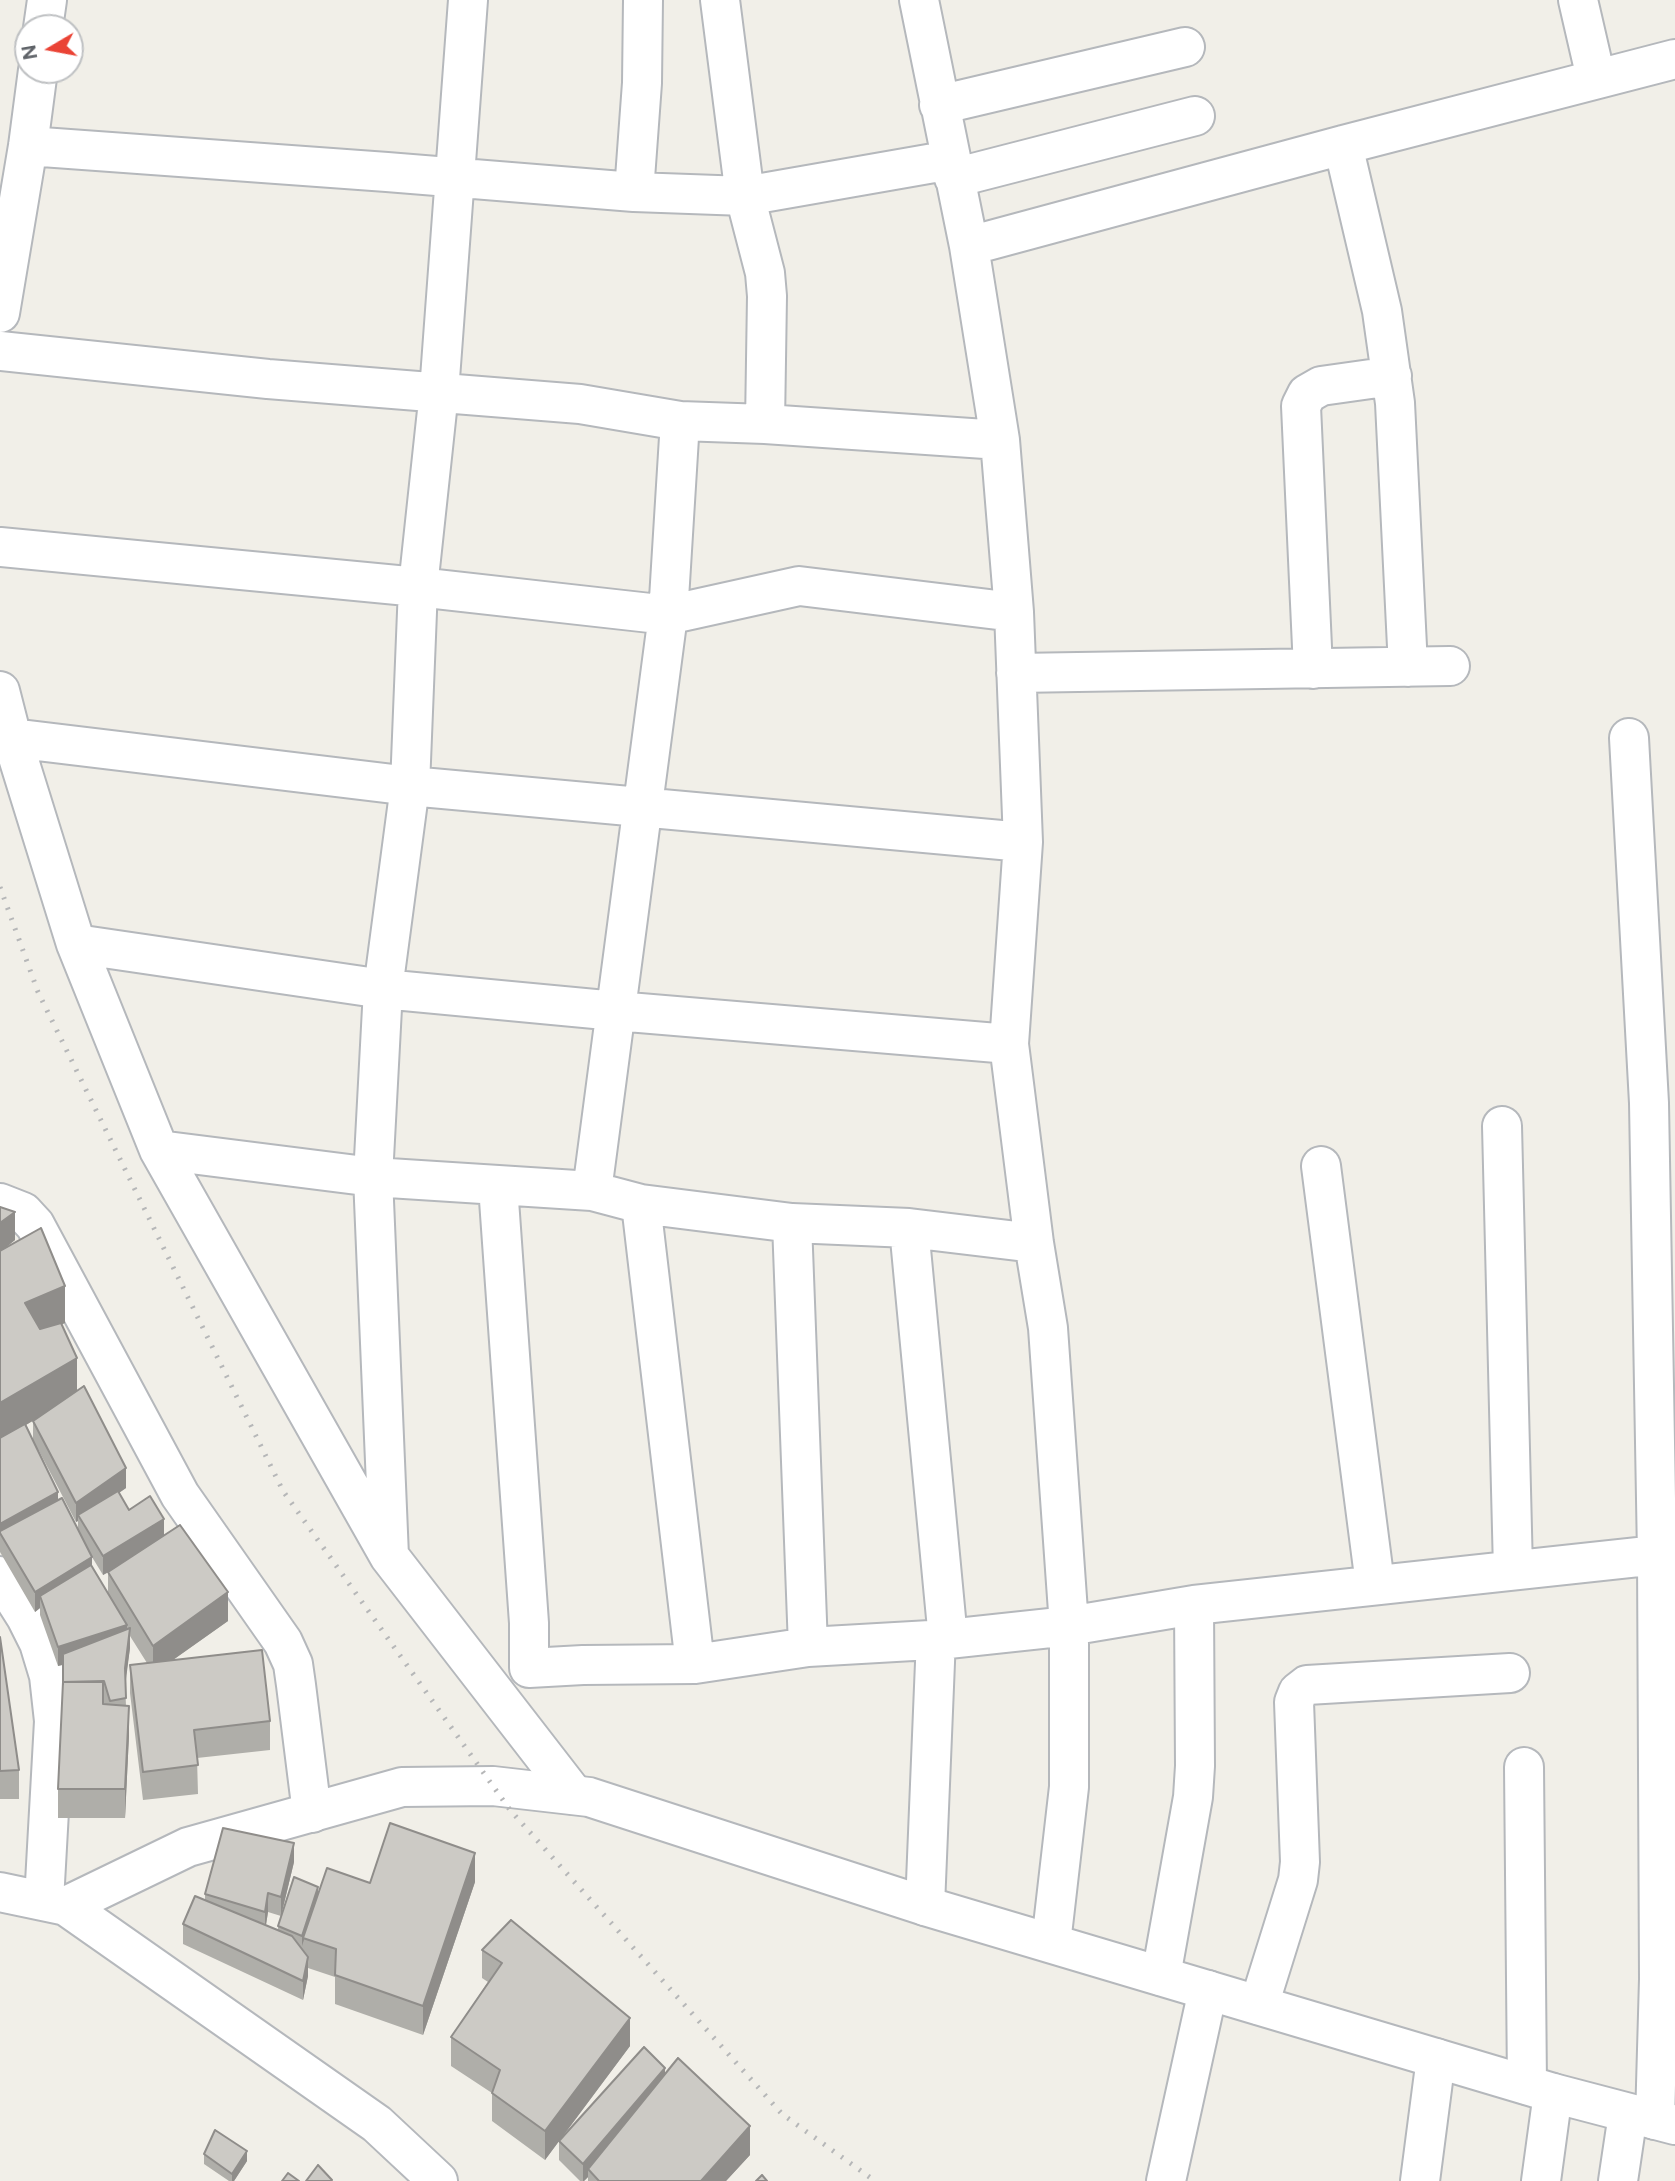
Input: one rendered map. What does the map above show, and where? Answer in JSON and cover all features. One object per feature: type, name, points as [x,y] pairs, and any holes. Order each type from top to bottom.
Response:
[{"type":"street","points":[[389,1556],[373,1177],[383,989],[410,786],[418,587],[439,392],[468,0]]},
{"type":"street","points":[[634,192],[642,83],[643,0]]},
{"type":"street","points":[[720,0],[746,196],[768,296],[765,424]]},
{"type":"street","points":[[919,0],[969,246],[1000,440],[1014,612],[1023,842],[1009,1044],[1034,1243],[1048,1328],[1069,1626],[1069,1787],[1051,1943]]},
{"type":"street","points":[[1578,0],[1596,78]]},
{"type":"street","points":[[939,105],[1185,47]]},
{"type":"street","points":[[969,246],[1675,59]]},
{"type":"street","points":[[0,313],[36,84]]},
{"type":"street","points":[[28,146],[634,192],[746,196],[953,169],[1195,116]]},
{"type":"street","points":[[1343,145],[1382,311],[1392,376],[1408,667]]},
{"type":"street","points":[[0,351],[268,379],[580,404],[680,421],[1000,440]]},
{"type":"street","points":[[1313,669],[1301,406],[1307,394],[1321,386],[1392,376]]},
{"type":"street","points":[[592,1191],[668,615],[680,421]]},
{"type":"street","points":[[0,547],[418,587],[668,615],[799,586],[1014,612]]},
{"type":"street","points":[[1016,673],[1450,666]]},
{"type":"street","points":[[0,691],[76,944],[159,1150],[389,1556],[575,1795]]},
{"type":"street","points":[[12,738],[410,786],[1023,842]]},
{"type":"street","points":[[1618,2181],[1653,2120],[1659,1979],[1663,1567],[1660,1046],[1629,738]]},
{"type":"street","points":[[76,944],[383,989],[1009,1044]]},
{"type":"street","points":[[1502,1126],[1513,1570]]},
{"type":"street","points":[[159,1150],[373,1177],[592,1191],[641,1204],[792,1223],[909,1228],[1034,1243]]},
{"type":"street","points":[[1321,1166],[1375,1584]]},
{"type":"street","points":[[498,1186],[528,1609],[529,1668],[695,1664],[808,1647],[1069,1626],[1194,1605],[1513,1570],[1663,1567]]},
{"type":"street","points":[[0,1203],[23,1212],[35,1225],[180,1496],[283,1642],[293,1664],[312,1813]]},
{"type":"street","points":[[641,1204],[695,1664]]},
{"type":"street","points":[[792,1223],[808,1647]]},
{"type":"street","points":[[909,1228],[942,1638],[925,1906]]},
{"type":"street","points":[[3,1587],[39,1643],[49,1676],[53,1710],[55,1904]]},
{"type":"street","points":[[1161,1976],[1193,1797],[1194,1605]]},
{"type":"street","points":[[1259,2005],[1298,1880],[1300,1862],[1294,1702],[1298,1692],[1307,1685],[1510,1673]]},
{"type":"street","points":[[1524,1767],[1540,2089],[1541,2181]]},
{"type":"street","points":[[55,1904],[188,1847],[402,1787],[493,1786],[575,1795],[589,1797],[925,1906],[1540,2089],[1653,2120]]},
{"type":"street","points":[[0,1892],[55,1904],[377,2124],[438,2181]]},
{"type":"street","points":[[1166,2181],[1208,1990]]},
{"type":"street","points":[[1420,2181],[1436,2058]]},
{"type":"building","points":[[0,1207],[15,1212],[0,1223]]},
{"type":"building","points":[[41,1228],[65,1286],[25,1303],[40,1329],[61,1323],[77,1358],[0,1403],[0,1251]]},
{"type":"building","points":[[84,1386],[126,1468],[76,1503],[33,1421]]},
{"type":"building","points":[[25,1424],[58,1492],[0,1524],[0,1438]]},
{"type":"building","points":[[118,1491],[129,1510],[150,1496],[164,1519],[103,1556],[78,1515]]},
{"type":"building","points":[[62,1498],[92,1557],[35,1592],[0,1531]]},
{"type":"building","points":[[180,1525],[228,1592],[153,1646],[108,1572]]},
{"type":"building","points":[[91,1565],[127,1625],[58,1647],[40,1596]]},
{"type":"building","points":[[130,1628],[125,1668],[126,1698],[110,1701],[104,1681],[63,1682],[63,1654]]},
{"type":"building","points":[[0,1637],[19,1770],[0,1771]]},
{"type":"building","points":[[262,1650],[270,1721],[194,1730],[198,1765],[143,1772],[130,1665]]},
{"type":"building","points":[[63,1682],[103,1682],[103,1704],[129,1706],[125,1789],[58,1789]]},
{"type":"building","points":[[390,1823],[475,1853],[423,2006],[335,1975],[336,1949],[303,1938],[327,1868],[370,1883]]},
{"type":"building","points":[[223,1828],[294,1843],[281,1897],[268,1893],[265,1912],[205,1894]]},
{"type":"building","points":[[294,1877],[318,1887],[302,1936],[278,1926]]},
{"type":"building","points":[[195,1896],[292,1936],[308,1957],[303,1981],[183,1924]]},
{"type":"building","points":[[511,1920],[630,2018],[545,2131],[492,2093],[500,2070],[451,2037],[502,1963],[482,1950]]},
{"type":"building","points":[[644,2047],[665,2068],[583,2164],[559,2141]]},
{"type":"building","points":[[678,2058],[750,2126],[701,2181],[599,2181],[588,2169]]},
{"type":"building","points":[[215,2130],[247,2151],[232,2174],[204,2154]]},
{"type":"building","points":[[318,2165],[332,2180],[331,2181],[306,2181]]},
{"type":"building","points":[[288,2173],[299,2181],[282,2181]]},
{"type":"building","points":[[762,2175],[767,2181],[756,2181]]},
{"type":"railway","points":[[0,887],[38,992],[283,1491],[510,1810],[782,2114],[875,2181]]}]
